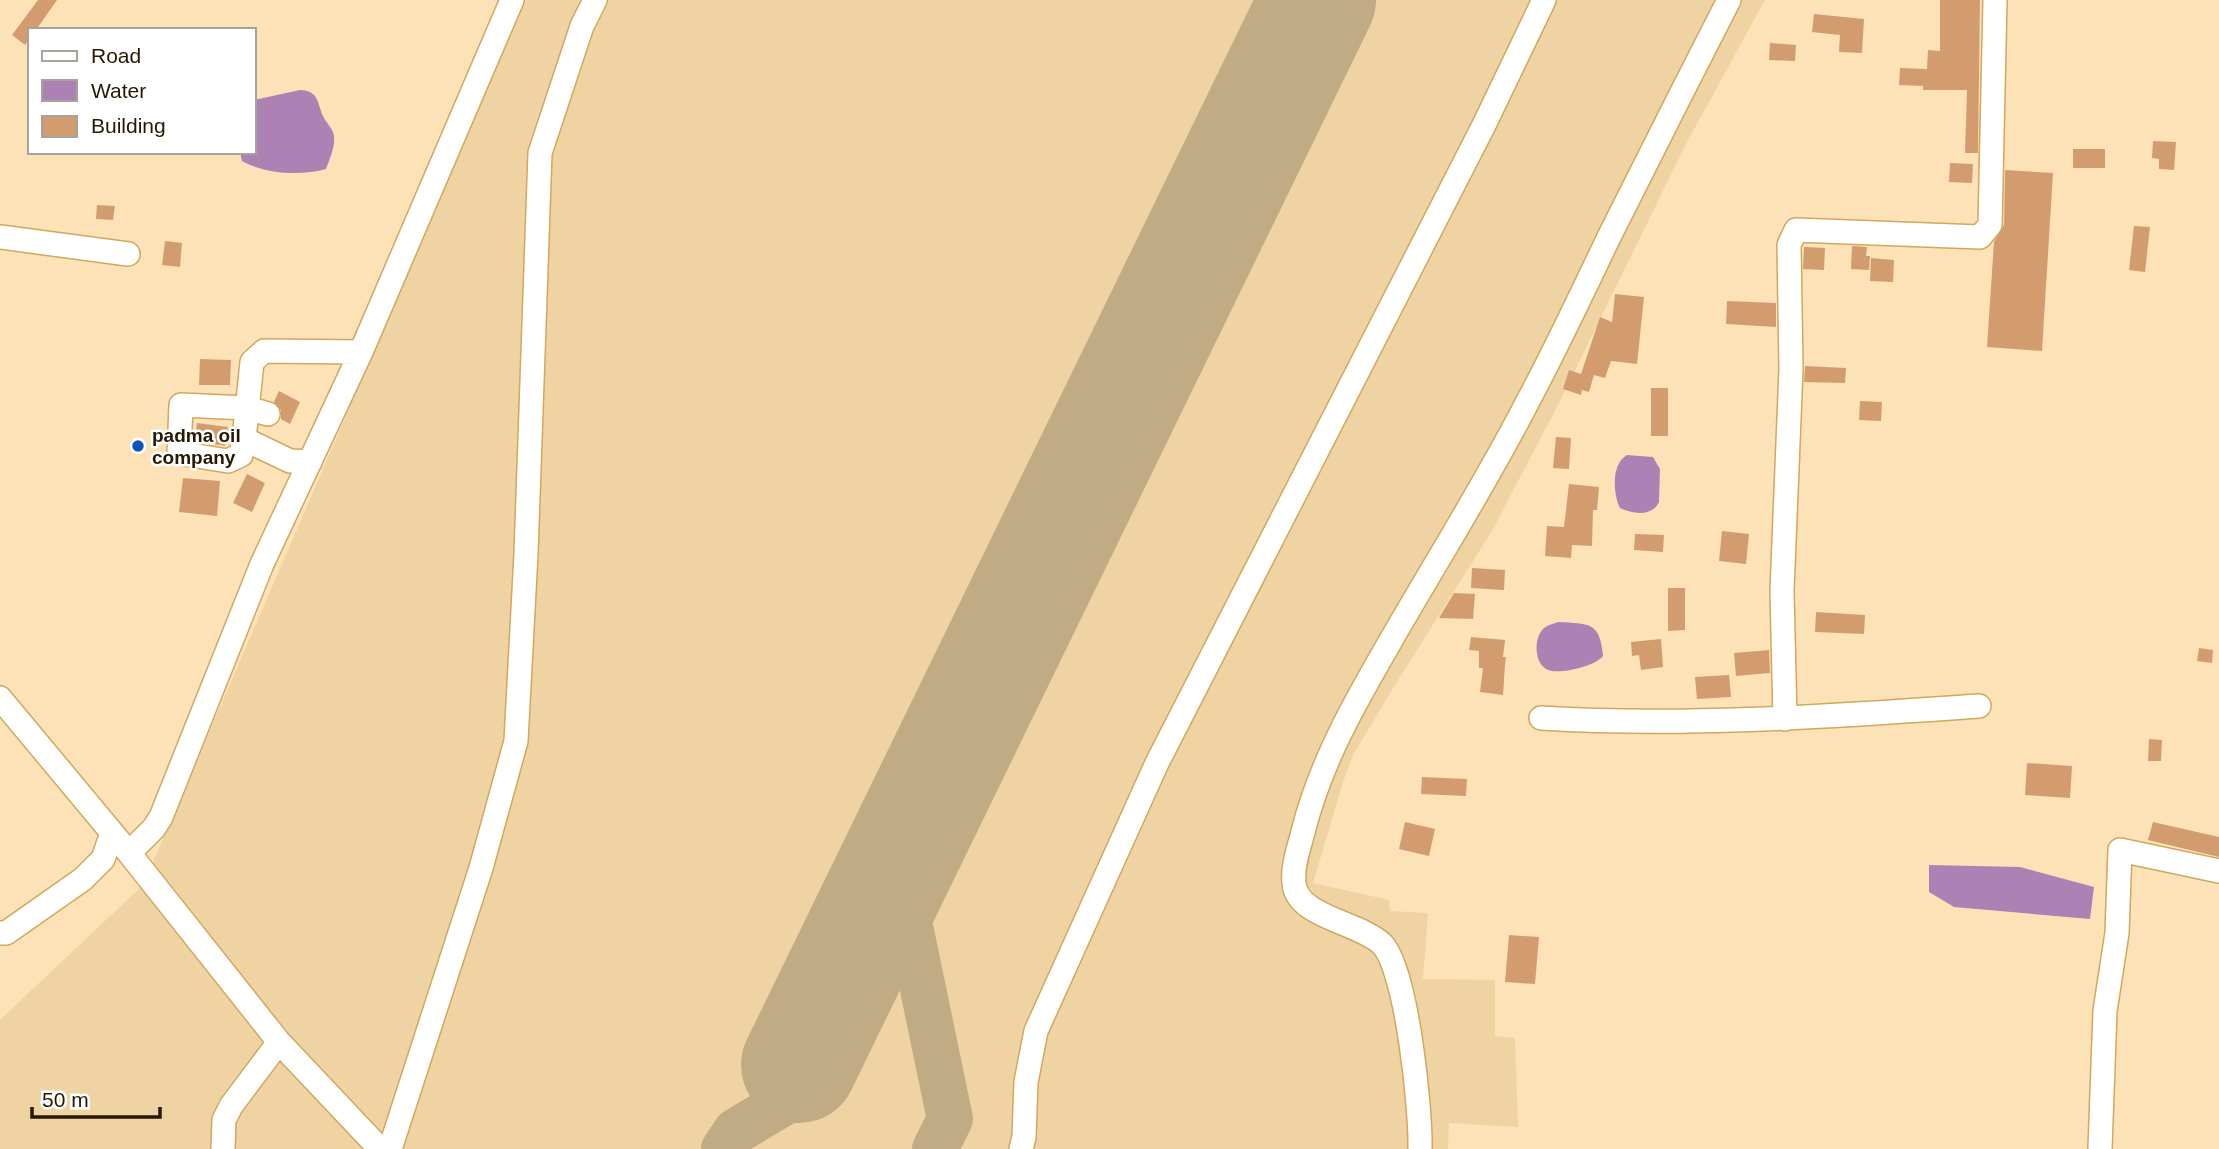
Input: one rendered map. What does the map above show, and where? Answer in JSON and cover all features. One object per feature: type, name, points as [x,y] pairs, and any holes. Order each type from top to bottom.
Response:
[{"type":"street","points":[[129,853],[161,817],[262,564],[361,352],[512,0]]},
{"type":"street","points":[[390,1149],[481,868],[516,741],[526,554],[540,153],[582,26],[595,0]]},
{"type":"street","points":[[1021,1149],[1026,1082],[1036,1031],[1135,811],[1484,125],[1544,0]]},
{"type":"street","points":[[1420,1149],[1415,1078],[1406,1014],[1390,955],[1373,936],[1313,910],[1295,894],[1295,862],[1312,795],[1351,709],[1528,402],[1729,0]]},
{"type":"street","points":[[1785,719],[1782,591],[1791,369],[1789,245],[1796,230],[1980,237],[1990,225],[1995,0]]},
{"type":"street","points":[[0,237],[128,254]]},
{"type":"street","points":[[258,411],[181,405],[178,453],[228,461],[241,455],[244,439],[258,411],[252,362],[264,351],[361,352]]},
{"type":"street","points":[[244,439],[290,461],[310,463]]},
{"type":"street","points":[[0,698],[129,853],[279,1042],[380,1149]]},
{"type":"street","points":[[1541,718],[1641,722],[1785,719],[1979,706]]},
{"type":"street","points":[[0,933],[6,933],[76,884],[103,859],[112,833]]},
{"type":"street","points":[[2100,1149],[2105,1011],[2117,933],[2120,850],[2219,871]]},
{"type":"street","points":[[223,1149],[224,1120],[231,1106],[279,1042]]},
{"type":"shaded area","points":[[526,0],[1765,0],[1687,142],[1559,403],[1492,531],[1353,755],[1313,883],[1389,900],[1390,911],[1428,913],[1423,979],[1495,980],[1495,1036],[1515,1038],[1518,1127],[1449,1123],[1448,1149],[0,1149],[0,1020],[143,885]]},
{"type":"water","points":[[300,90],[314,95],[333,133],[333,149],[326,169],[306,173],[283,172],[261,169],[242,161],[240,154],[256,154],[256,100]]},
{"type":"water","points":[[1627,455],[1653,457],[1660,469],[1659,502],[1652,510],[1636,513],[1620,508],[1615,487],[1616,472],[1618,465]]},
{"type":"water","points":[[1558,622],[1585,624],[1596,630],[1603,656],[1576,669],[1551,671],[1542,666],[1537,656],[1538,638],[1545,628]]},
{"type":"water","points":[[1929,865],[2020,867],[2094,887],[2090,919],[1954,907],[1929,892]]},
{"type":"building","points":[[38,0],[57,0],[37,28],[28,28],[28,41],[25,45],[12,35]]},
{"type":"building","points":[[1940,0],[1980,0],[1978,153],[1965,153],[1967,90],[1923,90],[1923,86],[1899,85],[1900,68],[1927,69],[1928,50],[1940,51]]},
{"type":"building","points":[[1814,14],[1864,19],[1862,53],[1839,52],[1840,35],[1812,32]]},
{"type":"building","points":[[1770,43],[1796,45],[1795,61],[1769,60]]},
{"type":"building","points":[[2153,141],[2176,142],[2174,170],[2159,169],[2159,159],[2152,158]]},
{"type":"building","points":[[2073,149],[2105,149],[2105,168],[2073,168]]},
{"type":"building","points":[[1950,163],[1973,164],[1972,183],[1949,182]]},
{"type":"building","points":[[2005,170],[2053,173],[2042,351],[1987,347],[1994,242],[2004,225]]},
{"type":"building","points":[[97,205],[115,206],[113,220],[96,219]]},
{"type":"building","points":[[2134,226],[2150,227],[2145,272],[2129,270]]},
{"type":"building","points":[[165,241],[182,243],[180,267],[162,265]]},
{"type":"building","points":[[1852,246],[1867,247],[1866,256],[1870,256],[1869,270],[1851,269]]},
{"type":"building","points":[[1804,247],[1825,248],[1824,270],[1803,269]]},
{"type":"building","points":[[1871,258],[1894,260],[1893,282],[1870,281]]},
{"type":"building","points":[[1615,294],[1644,297],[1637,364],[1611,361],[1605,378],[1594,375],[1589,392],[1582,390],[1581,395],[1563,389],[1569,370],[1581,374],[1600,317],[1612,322]]},
{"type":"building","points":[[1727,301],[1776,303],[1776,327],[1726,324]]},
{"type":"building","points":[[200,359],[231,360],[230,385],[199,385]]},
{"type":"building","points":[[1805,366],[1846,368],[1845,383],[1804,382]]},
{"type":"building","points":[[1651,388],[1668,388],[1668,436],[1651,436]]},
{"type":"building","points":[[279,391],[300,402],[290,424],[281,419],[281,410],[274,402]]},
{"type":"building","points":[[1860,401],[1882,402],[1881,421],[1859,420]]},
{"type":"building","points":[[197,423],[228,427],[225,446],[195,441]]},
{"type":"building","points":[[1556,437],[1571,438],[1569,469],[1553,468]]},
{"type":"building","points":[[247,474],[265,483],[252,512],[233,503]]},
{"type":"building","points":[[183,478],[220,481],[217,516],[179,512]]},
{"type":"building","points":[[1569,484],[1599,487],[1597,510],[1593,510],[1592,546],[1572,545],[1571,558],[1545,556],[1547,526],[1564,527]]},
{"type":"building","points":[[1722,531],[1749,534],[1746,564],[1719,561]]},
{"type":"building","points":[[1635,534],[1664,535],[1663,552],[1634,550]]},
{"type":"building","points":[[1472,568],[1505,570],[1504,590],[1471,588]]},
{"type":"building","points":[[1668,588],[1685,588],[1685,630],[1668,631]]},
{"type":"building","points":[[1454,593],[1475,594],[1473,619],[1439,618]]},
{"type":"building","points":[[1816,612],[1865,615],[1864,634],[1815,632]]},
{"type":"building","points":[[1471,637],[1505,640],[1503,695],[1480,692],[1483,668],[1479,668],[1479,651],[1469,650]]},
{"type":"building","points":[[1661,639],[1663,667],[1641,670],[1639,655],[1632,656],[1631,642]]},
{"type":"building","points":[[2199,648],[2213,650],[2212,663],[2197,661]]},
{"type":"building","points":[[1769,650],[1770,673],[1736,676],[1734,653]]},
{"type":"building","points":[[1729,675],[1731,697],[1697,699],[1695,677]]},
{"type":"building","points":[[2149,739],[2162,740],[2161,761],[2148,761]]},
{"type":"building","points":[[2027,763],[2072,766],[2070,798],[2025,795]]},
{"type":"building","points":[[1422,777],[1467,779],[1466,796],[1421,794]]},
{"type":"building","points":[[1405,822],[1435,829],[1429,856],[1399,849]]},
{"type":"building","points":[[2153,822],[2219,837],[2219,857],[2148,840]]},
{"type":"building","points":[[1509,935],[1539,937],[1535,984],[1505,982]]},
{"type":"taxiway","points":[[902,854],[901,883],[950,1119],[935,1149]]},
{"type":"taxiway","points":[[724,1149],[736,1131],[780,1105],[799,1065]]},
{"type":"runway","points":[[799,1065],[1318,0]]},
{"type":"place","name":"padma oil company","points":[[138,446]]}]
